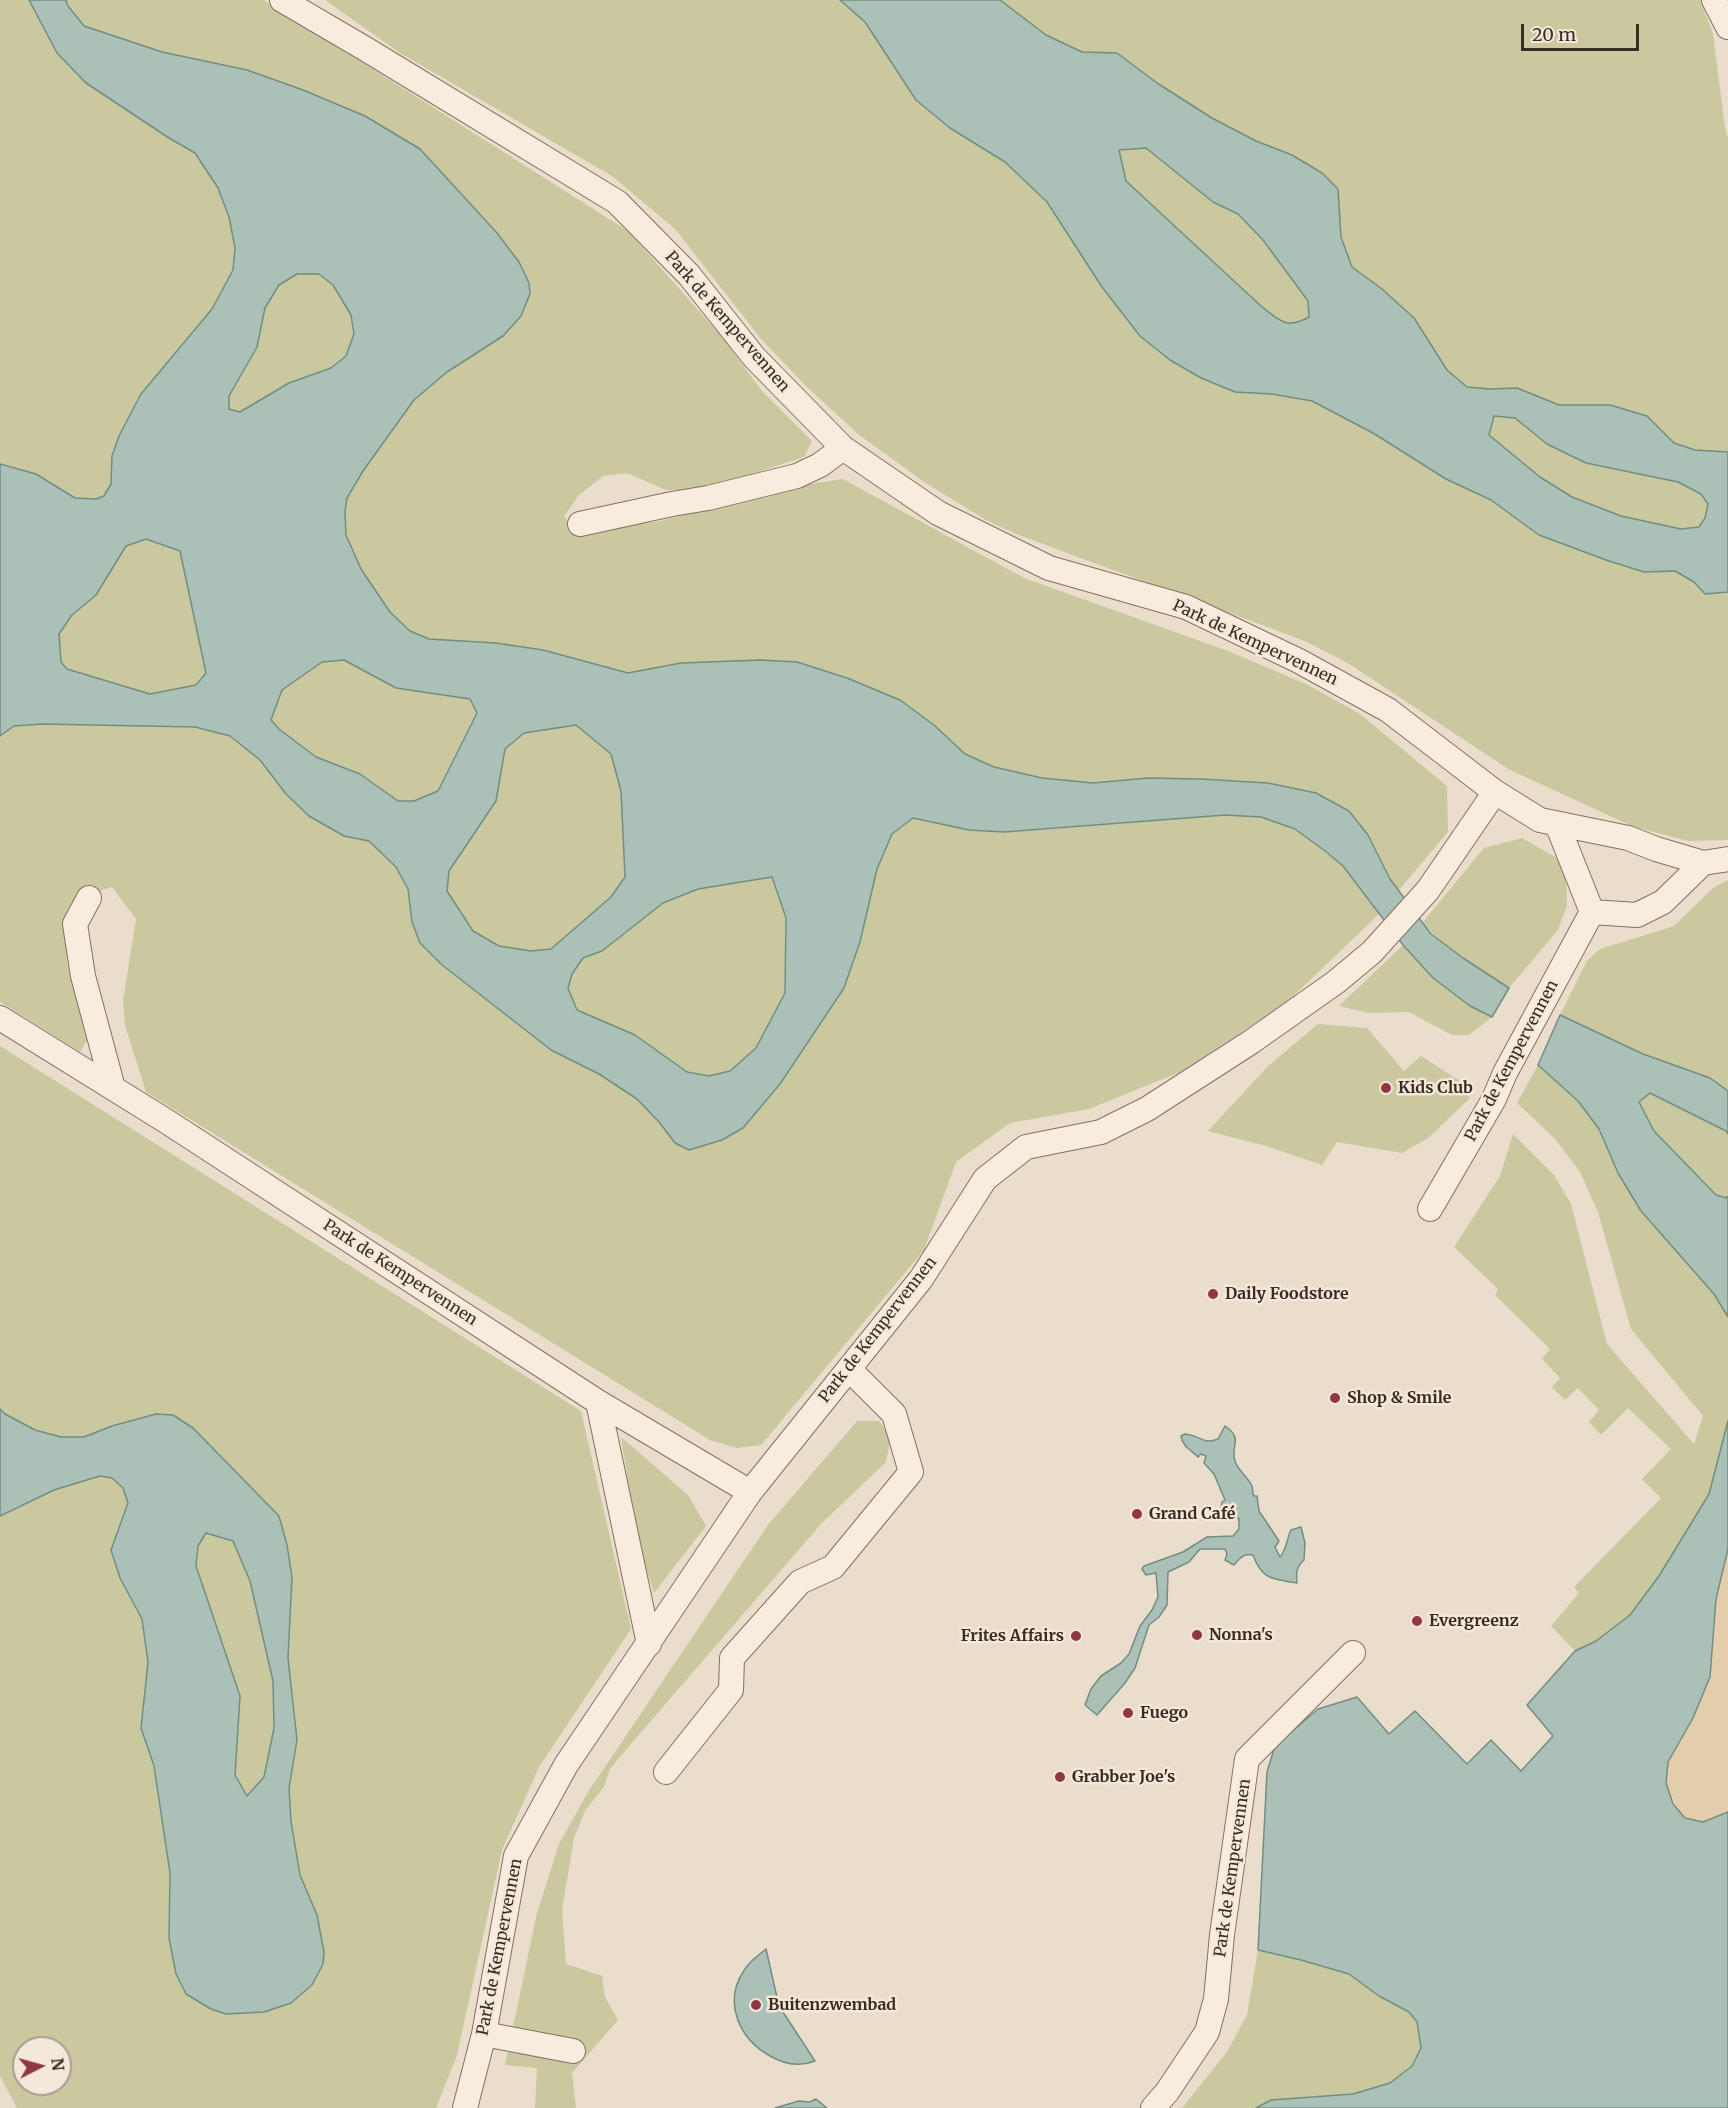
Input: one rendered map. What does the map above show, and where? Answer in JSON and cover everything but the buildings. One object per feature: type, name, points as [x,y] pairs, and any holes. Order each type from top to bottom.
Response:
[{"type":"lane","name":"Park de Kempervennen","points":[[282,0],[617,202],[689,275],[754,357],[843,448],[938,513],[1049,568],[1186,607],[1299,661],[1388,710],[1496,792],[1540,820],[1628,838],[1703,863],[1728,859]]},
{"type":"lane","points":[[1714,0],[1728,27]]},
{"type":"lane","points":[[580,524],[708,498],[796,476],[820,465],[843,448]]},
{"type":"lane","name":"Park de Kempervennen","points":[[465,2108],[484,2034],[516,1856],[566,1765],[750,1492],[921,1279],[986,1179],[1026,1147],[1101,1132],[1147,1109],[1251,1042],[1336,982],[1372,952],[1428,890],[1496,792]]},
{"type":"lane","points":[[1557,824],[1592,912],[1637,915],[1663,902],[1703,863]]},
{"type":"lane","points":[[89,898],[75,924],[83,976],[113,1088]]},
{"type":"lane","name":"Park de Kempervennen","points":[[1430,1209],[1494,1099],[1505,1073],[1592,912]]},
{"type":"lane","name":"Park de Kempervennen","points":[[0,1018],[113,1088],[598,1402],[750,1492]]},
{"type":"lane","points":[[666,1772],[731,1690],[732,1658],[800,1582],[832,1568],[911,1472],[894,1414],[849,1369]]},
{"type":"lane","points":[[598,1402],[649,1644]]},
{"type":"lane","name":"Park de Kempervennen","points":[[1153,2108],[1167,2092],[1207,2032],[1216,1999],[1222,1935],[1247,1759],[1353,1653]]},
{"type":"lane","points":[[484,2034],[573,2051]]},
{"type":"green space","points":[[0,0],[29,0],[57,53],[86,83],[195,153],[218,188],[229,217],[235,248],[233,270],[212,309],[141,394],[119,436],[112,456],[111,484],[104,496],[96,499],[75,498],[36,474],[0,464]]},
{"type":"green space","points":[[66,0],[264,0],[628,231],[722,337],[762,391],[812,441],[804,457],[703,490],[666,490],[627,473],[603,476],[579,495],[564,516],[574,528],[656,522],[804,485],[843,479],[1024,578],[1228,651],[1308,685],[1360,714],[1447,786],[1448,832],[1399,890],[1390,879],[1368,835],[1349,811],[1316,793],[1268,783],[1201,779],[1148,778],[1093,783],[1042,778],[994,767],[965,754],[934,725],[900,700],[847,678],[797,662],[681,663],[628,673],[543,650],[496,643],[429,639],[410,631],[390,612],[361,569],[346,535],[347,498],[363,471],[414,400],[447,372],[519,262],[497,233],[420,149],[247,70],[162,52],[83,26]]},
{"type":"green space","points":[[325,0],[840,0],[865,22],[916,100],[950,128],[1005,162],[1047,203],[1102,287],[1140,336],[1170,360],[1201,378],[1235,392],[1272,394],[1312,401],[1373,433],[1446,479],[1491,500],[1539,535],[1644,572],[1675,571],[1694,582],[1705,594],[1728,592],[1728,840],[1688,841],[1634,827],[1510,770],[1346,662],[1305,641],[1016,534],[986,520],[924,482],[858,434],[806,386],[762,340],[675,229],[612,176],[400,53]]},
{"type":"green space","points":[[1000,0],[1700,0],[1713,34],[1728,138],[1728,452],[1695,450],[1674,443],[1647,416],[1610,405],[1559,405],[1517,388],[1467,387],[1447,370],[1414,318],[1382,289],[1352,267],[1341,237],[1338,189],[1292,155],[1256,141],[1212,118],[1157,83],[1117,53],[1082,52],[1046,35]]},
{"type":"green space","points":[[1146,148],[1213,202],[1238,214],[1263,240],[1308,301],[1309,317],[1289,323],[1273,315],[1126,181],[1119,149]]},
{"type":"green space","points":[[297,274],[319,274],[333,285],[351,315],[354,334],[346,356],[331,368],[289,383],[240,412],[229,409],[229,396],[257,347],[264,308],[279,285]]},
{"type":"green space","points":[[1494,416],[1515,418],[1547,444],[1586,463],[1678,482],[1701,494],[1708,504],[1705,518],[1699,527],[1681,529],[1621,516],[1572,497],[1540,477],[1488,435]]},
{"type":"green space","points":[[146,539],[180,551],[206,673],[196,685],[150,694],[67,669],[61,662],[59,634],[72,615],[96,595],[126,546]]},
{"type":"green space","points":[[344,660],[396,688],[470,699],[477,713],[438,791],[414,801],[398,801],[360,774],[316,757],[279,729],[271,720],[282,690],[322,662]]},
{"type":"green space","points":[[42,724],[195,727],[229,736],[260,760],[286,794],[309,816],[344,836],[369,841],[396,867],[408,889],[412,922],[600,1074],[637,1099],[675,1143],[860,942],[877,869],[892,834],[913,818],[1041,830],[1225,815],[1261,817],[1295,829],[1343,866],[1379,914],[1286,1003],[1180,1072],[1089,1109],[1010,1123],[956,1162],[924,1250],[761,1445],[737,1448],[710,1440],[146,1092],[125,1025],[123,1001],[136,919],[112,887],[80,896],[66,915],[67,964],[97,1009],[95,1027],[80,1052],[0,1002],[0,736],[14,726]]},
{"type":"green space","points":[[576,725],[611,754],[621,791],[625,877],[611,897],[551,949],[531,951],[499,946],[473,931],[447,891],[449,870],[496,801],[505,749],[524,733]]},
{"type":"green space","points":[[1522,838],[1566,863],[1567,905],[1558,930],[1509,988],[1452,951],[1423,922],[1484,848]]},
{"type":"green space","points":[[773,877],[786,918],[785,993],[756,1048],[729,1071],[709,1076],[687,1072],[635,1035],[577,1010],[568,988],[572,974],[583,958],[602,951],[663,903],[698,889]]},
{"type":"green space","points":[[1728,880],[1728,1091],[1710,1078],[1643,1054],[1560,1015],[1587,961],[1600,949],[1674,926],[1713,888]]},
{"type":"green space","points":[[1403,945],[1444,986],[1492,1017],[1469,1035],[1452,1035],[1409,1012],[1369,1013],[1339,1006]]},
{"type":"green space","points":[[1318,1024],[1367,1028],[1404,1071],[1421,1056],[1463,1083],[1470,1098],[1427,1139],[1402,1153],[1337,1142],[1322,1165],[1266,1146],[1208,1131],[1268,1066]]},
{"type":"green space","points":[[0,1046],[581,1411],[631,1629],[539,1767],[502,1850],[457,2055],[436,2108],[17,2108],[0,2076],[0,1516],[54,1490],[100,1476],[112,1477],[123,1488],[128,1503],[111,1551],[120,1578],[142,1619],[148,1662],[141,1728],[154,1766],[170,1873],[169,1938],[324,1952],[317,1915],[300,1875],[291,1821],[289,1788],[297,1740],[288,1658],[287,1545],[279,1516],[173,1415],[156,1415],[112,1426],[84,1437],[61,1437],[35,1430],[0,1409]]},
{"type":"green space","points":[[1538,1065],[1578,1101],[1599,1129],[1618,1173],[1714,1294],[1728,1317],[1728,1421],[1709,1494],[1659,1576],[1630,1615],[1596,1641],[1575,1651],[1551,1626],[1579,1593],[1574,1587],[1661,1498],[1642,1479],[1671,1449],[1628,1408],[1601,1435],[1589,1422],[1599,1410],[1578,1388],[1565,1400],[1552,1387],[1560,1378],[1542,1359],[1550,1349],[1495,1295],[1498,1289],[1454,1247],[1500,1176],[1513,1134],[1554,1175],[1571,1204],[1607,1344],[1694,1444],[1703,1416],[1631,1329],[1598,1212],[1580,1172],[1556,1140],[1517,1103]]},
{"type":"green space","points":[[1650,1093],[1726,1131],[1728,1134],[1728,1196],[1726,1198],[1716,1195],[1654,1131],[1638,1102]]},
{"type":"green space","points":[[857,1421],[879,1421],[891,1435],[886,1462],[821,1524],[630,1745],[610,1769],[604,1787],[585,1811],[574,1838],[562,1910],[566,1964],[602,1976],[605,1997],[618,2020],[572,2073],[576,2108],[535,2108],[537,2068],[505,2065],[537,1913],[559,1844],[588,1792],[768,1525]]},
{"type":"green space","points":[[621,1437],[688,1495],[706,1526],[654,1593],[637,1539]]},
{"type":"green space","points":[[206,1533],[233,1541],[250,1581],[273,1681],[274,1728],[264,1777],[246,1796],[235,1775],[240,1696],[196,1566],[198,1546]]},
{"type":"green space","points":[[1258,1950],[1349,1974],[1379,1996],[1409,2012],[1417,2022],[1421,2048],[1412,2066],[1390,2083],[1353,2094],[1271,2100],[1256,2108],[1182,2108],[1227,2052],[1247,2015]]},
{"type":"sand","points":[[1728,1549],[1728,1812],[1703,1822],[1685,1818],[1673,1804],[1666,1783],[1668,1762],[1693,1718],[1713,1642],[1716,1599]]},
{"type":"shaded area","points":[[29,0],[66,0],[84,26],[162,52],[247,70],[365,116],[420,149],[497,233],[519,262],[529,283],[530,294],[521,316],[503,336],[447,372],[414,400],[363,471],[347,498],[346,535],[361,569],[390,612],[410,631],[429,639],[496,643],[543,650],[628,673],[681,663],[760,660],[797,662],[847,678],[900,700],[934,725],[965,754],[994,767],[1042,778],[1093,783],[1148,778],[1201,779],[1268,783],[1316,793],[1349,811],[1368,835],[1390,879],[1431,934],[1509,988],[1492,1017],[1470,1006],[1433,978],[1403,945],[1343,866],[1295,829],[1261,817],[1225,815],[1004,832],[969,830],[913,818],[892,834],[877,869],[860,942],[844,988],[780,1084],[743,1128],[722,1140],[689,1150],[675,1143],[637,1099],[599,1074],[551,1050],[441,964],[420,943],[412,922],[408,889],[396,867],[369,841],[344,836],[309,816],[286,794],[260,760],[230,736],[195,727],[42,724],[14,726],[0,736],[0,464],[36,474],[75,498],[96,499],[104,496],[111,484],[112,456],[119,436],[141,394],[212,309],[233,270],[235,248],[229,217],[218,188],[195,153],[86,83],[57,53]],"holes":[[[297,274],[319,274],[333,285],[351,315],[354,334],[346,356],[331,368],[289,383],[240,412],[229,409],[229,396],[257,347],[265,308],[279,285]],[[146,539],[180,551],[206,673],[196,685],[150,694],[67,669],[61,662],[59,634],[72,615],[96,595],[126,546]],[[344,660],[396,688],[470,699],[477,713],[438,791],[414,801],[398,801],[360,774],[316,757],[279,729],[271,720],[282,690],[322,662]],[[576,725],[611,754],[621,791],[625,877],[611,897],[551,949],[531,951],[499,946],[473,931],[447,891],[449,871],[496,801],[505,749],[524,733]],[[772,877],[786,918],[785,993],[756,1048],[730,1071],[709,1076],[687,1072],[635,1035],[577,1010],[568,988],[572,974],[583,958],[602,951],[663,903],[698,889]]]},
{"type":"shaded area","points":[[840,0],[1000,0],[1046,35],[1082,52],[1117,53],[1157,83],[1212,118],[1256,141],[1292,155],[1322,173],[1338,189],[1341,237],[1352,267],[1382,289],[1414,318],[1447,370],[1467,387],[1517,388],[1559,405],[1610,405],[1647,416],[1674,443],[1695,450],[1728,452],[1728,592],[1705,594],[1694,582],[1675,571],[1644,572],[1539,535],[1491,500],[1446,479],[1373,433],[1312,401],[1272,394],[1235,392],[1201,378],[1170,360],[1140,336],[1102,287],[1047,202],[1005,162],[950,128],[916,100],[865,22]],"holes":[[[1146,148],[1213,202],[1238,214],[1263,240],[1308,301],[1309,317],[1288,323],[1273,315],[1126,181],[1119,150]],[[1494,416],[1515,418],[1547,444],[1586,463],[1678,482],[1701,494],[1708,504],[1705,518],[1699,527],[1681,529],[1621,516],[1572,497],[1540,477],[1489,435]]]},
{"type":"shaded area","points":[[1560,1015],[1643,1054],[1710,1078],[1728,1091],[1728,1134],[1650,1093],[1639,1102],[1654,1131],[1716,1195],[1726,1198],[1728,1196],[1728,1317],[1714,1294],[1641,1211],[1618,1173],[1599,1129],[1578,1101],[1538,1065]]},
{"type":"shaded area","points":[[0,1409],[35,1430],[61,1437],[84,1437],[112,1426],[156,1414],[173,1415],[193,1428],[279,1516],[292,1577],[288,1658],[297,1740],[289,1788],[291,1821],[300,1875],[317,1915],[324,1952],[323,1964],[312,1985],[291,2003],[264,2012],[226,2014],[211,2009],[186,1994],[176,1974],[169,1938],[170,1873],[154,1766],[141,1728],[148,1662],[142,1619],[120,1578],[111,1550],[128,1503],[123,1488],[112,1478],[100,1476],[54,1490],[0,1516]],"holes":[[[206,1533],[233,1541],[250,1581],[273,1681],[274,1728],[264,1777],[247,1796],[235,1775],[240,1696],[196,1566],[198,1546]]]},
{"type":"shaded area","points":[[1728,1421],[1728,1549],[1716,1599],[1710,1677],[1693,1718],[1668,1762],[1666,1783],[1673,1804],[1685,1818],[1703,1822],[1728,1812],[1728,2108],[1256,2108],[1271,2100],[1353,2094],[1390,2083],[1412,2066],[1421,2048],[1417,2022],[1409,2012],[1379,1996],[1349,1974],[1258,1950],[1267,1772],[1275,1746],[1318,1709],[1357,1697],[1389,1734],[1415,1711],[1467,1764],[1491,1740],[1521,1771],[1553,1736],[1527,1705],[1575,1651],[1596,1641],[1630,1615],[1659,1576],[1709,1494]]},
{"type":"shaded area","points":[[1225,1426],[1234,1435],[1236,1465],[1252,1486],[1253,1495],[1257,1496],[1259,1511],[1279,1541],[1275,1547],[1280,1557],[1291,1530],[1301,1527],[1305,1543],[1304,1560],[1297,1570],[1297,1583],[1269,1577],[1260,1569],[1253,1555],[1245,1555],[1234,1565],[1225,1560],[1227,1554],[1225,1549],[1200,1549],[1189,1562],[1168,1572],[1167,1605],[1159,1617],[1149,1625],[1135,1668],[1097,1715],[1085,1705],[1091,1689],[1101,1676],[1121,1663],[1129,1654],[1140,1626],[1158,1597],[1156,1573],[1146,1575],[1142,1569],[1144,1566],[1183,1552],[1207,1537],[1233,1536],[1239,1529],[1239,1518],[1228,1520],[1220,1514],[1222,1502],[1225,1500],[1214,1474],[1204,1463],[1206,1456],[1201,1454],[1198,1457],[1185,1445],[1181,1436],[1185,1434],[1213,1441],[1218,1439]]},
{"type":"shaded area","name":"Buitenzwembad","points":[[766,1949],[779,2006],[815,2061],[792,2064],[770,2056],[750,2040],[738,2020],[735,2008],[737,1984],[747,1966]]},
{"type":"shaded area","points":[[816,2099],[827,2108],[775,2108],[799,2101],[810,2102]]},
{"type":"place","name":"Kids Club","points":[[1386,1088]]},
{"type":"place","name":"Daily Foodstore","points":[[1213,1294]]},
{"type":"place","name":"Shop & Smile","points":[[1335,1398]]},
{"type":"place","name":"Grand Café","points":[[1137,1514]]},
{"type":"place","name":"Evergreenz","points":[[1417,1621]]},
{"type":"place","name":"Nonna's","points":[[1197,1635]]},
{"type":"place","name":"Frites Affairs","points":[[1076,1636]]},
{"type":"place","name":"Fuego","points":[[1128,1713]]},
{"type":"place","name":"Grabber Joe's","points":[[1060,1777]]},
{"type":"place","name":"Buitenzwembad","points":[[756,2005]]}]
